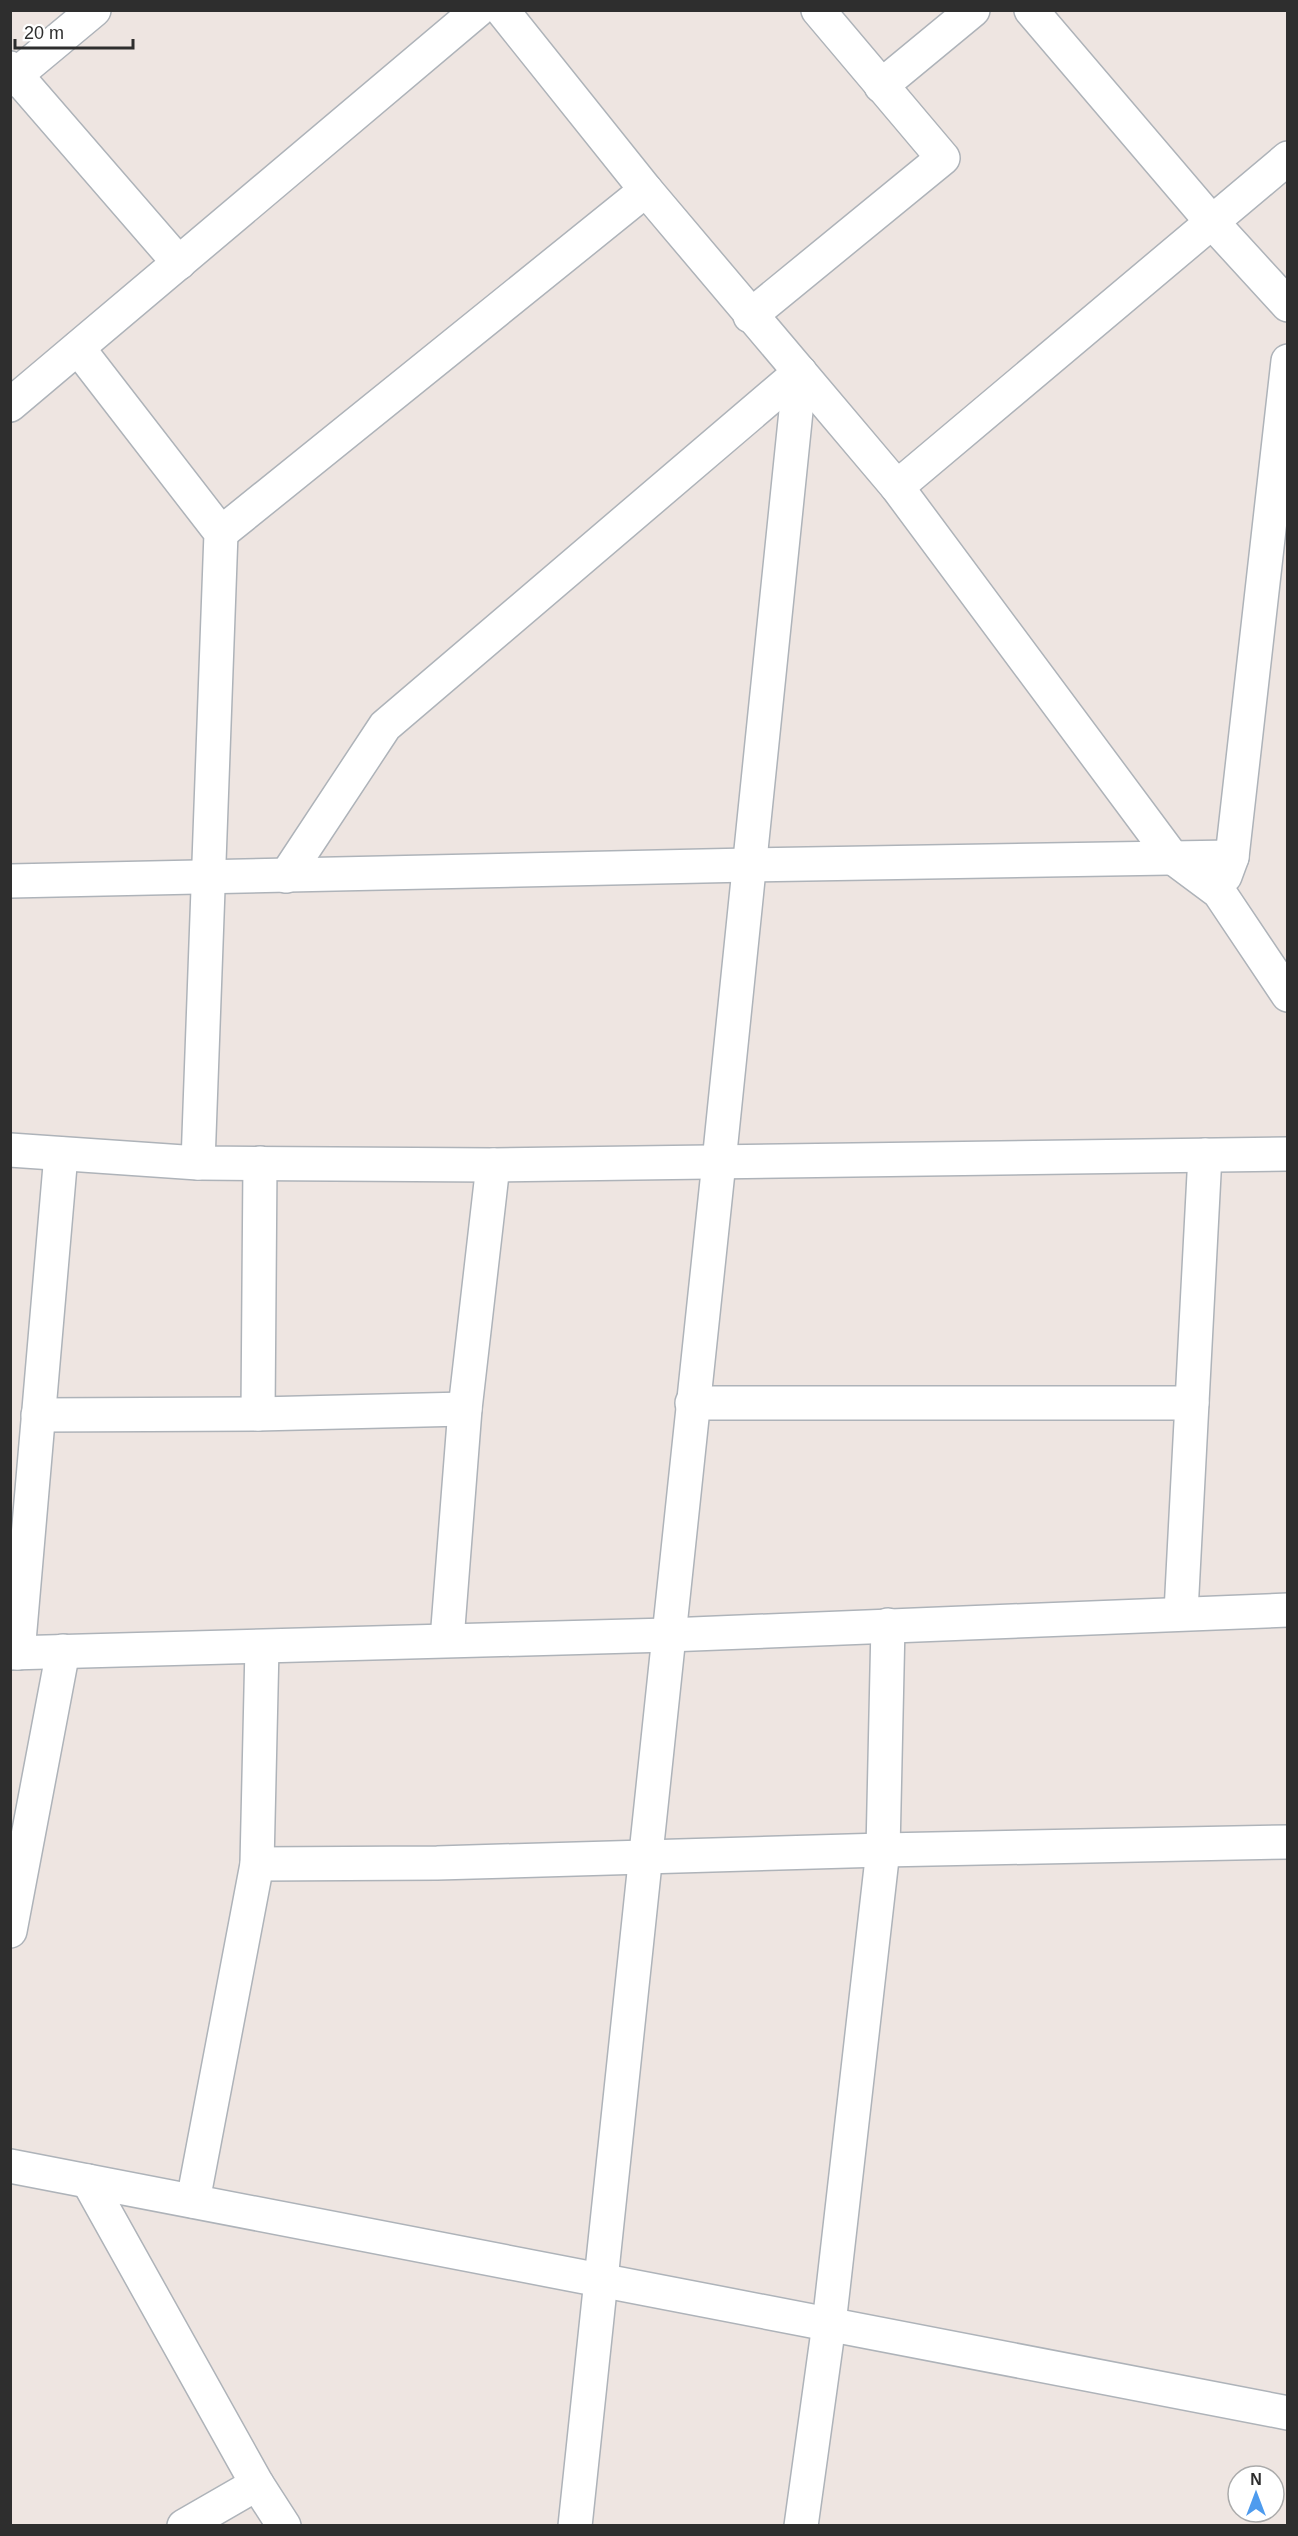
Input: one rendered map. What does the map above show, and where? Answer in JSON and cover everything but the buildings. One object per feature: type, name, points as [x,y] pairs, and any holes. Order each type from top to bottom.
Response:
[{"type":"street","points":[[94,10],[13,75],[179,263]]},
{"type":"street","points":[[10,405],[478,10]]},
{"type":"street","points":[[502,10],[750,316],[897,487],[1172,857],[1219,892],[1287,995]]},
{"type":"street","points":[[750,316],[943,158],[818,10]]},
{"type":"street","points":[[881,86],[973,10]]},
{"type":"street","points":[[1031,10],[1211,221],[1287,305]]},
{"type":"street","points":[[897,487],[1287,158]]},
{"type":"street","points":[[220,533],[646,190]]},
{"type":"street","points":[[78,348],[220,533],[198,1163]]},
{"type":"street","points":[[1219,892],[1232,857],[1287,361]]},
{"type":"street","points":[[575,2526],[800,372]]},
{"type":"street","points":[[286,876],[385,726],[800,372]]},
{"type":"street","points":[[10,881],[1232,857]]},
{"type":"street","points":[[10,1150],[198,1163],[493,1166],[1287,1154]]},
{"type":"street","points":[[61,1154],[14,1653],[668,1635],[1181,1612],[1287,1610]]},
{"type":"street","points":[[1181,1612],[1205,1155]]},
{"type":"street","points":[[258,1414],[260,1163]]},
{"type":"street","points":[[447,1640],[465,1409],[493,1166]]},
{"type":"street","points":[[692,1403],[1192,1403]]},
{"type":"street","points":[[38,1415],[258,1414],[465,1409]]},
{"type":"street","points":[[801,2526],[829,2324],[883,1850],[888,1625]]},
{"type":"street","points":[[193,2201],[256,1864],[262,1647]]},
{"type":"street","points":[[10,1931],[42,1775],[63,1651]]},
{"type":"street","points":[[256,1864],[644,1858],[883,1850],[1287,1842]]},
{"type":"street","points":[[10,2166],[1287,2414]]},
{"type":"street","points":[[88,2181],[256,2484],[284,2526]]},
{"type":"street","points":[[184,2526],[256,2484]]}]
